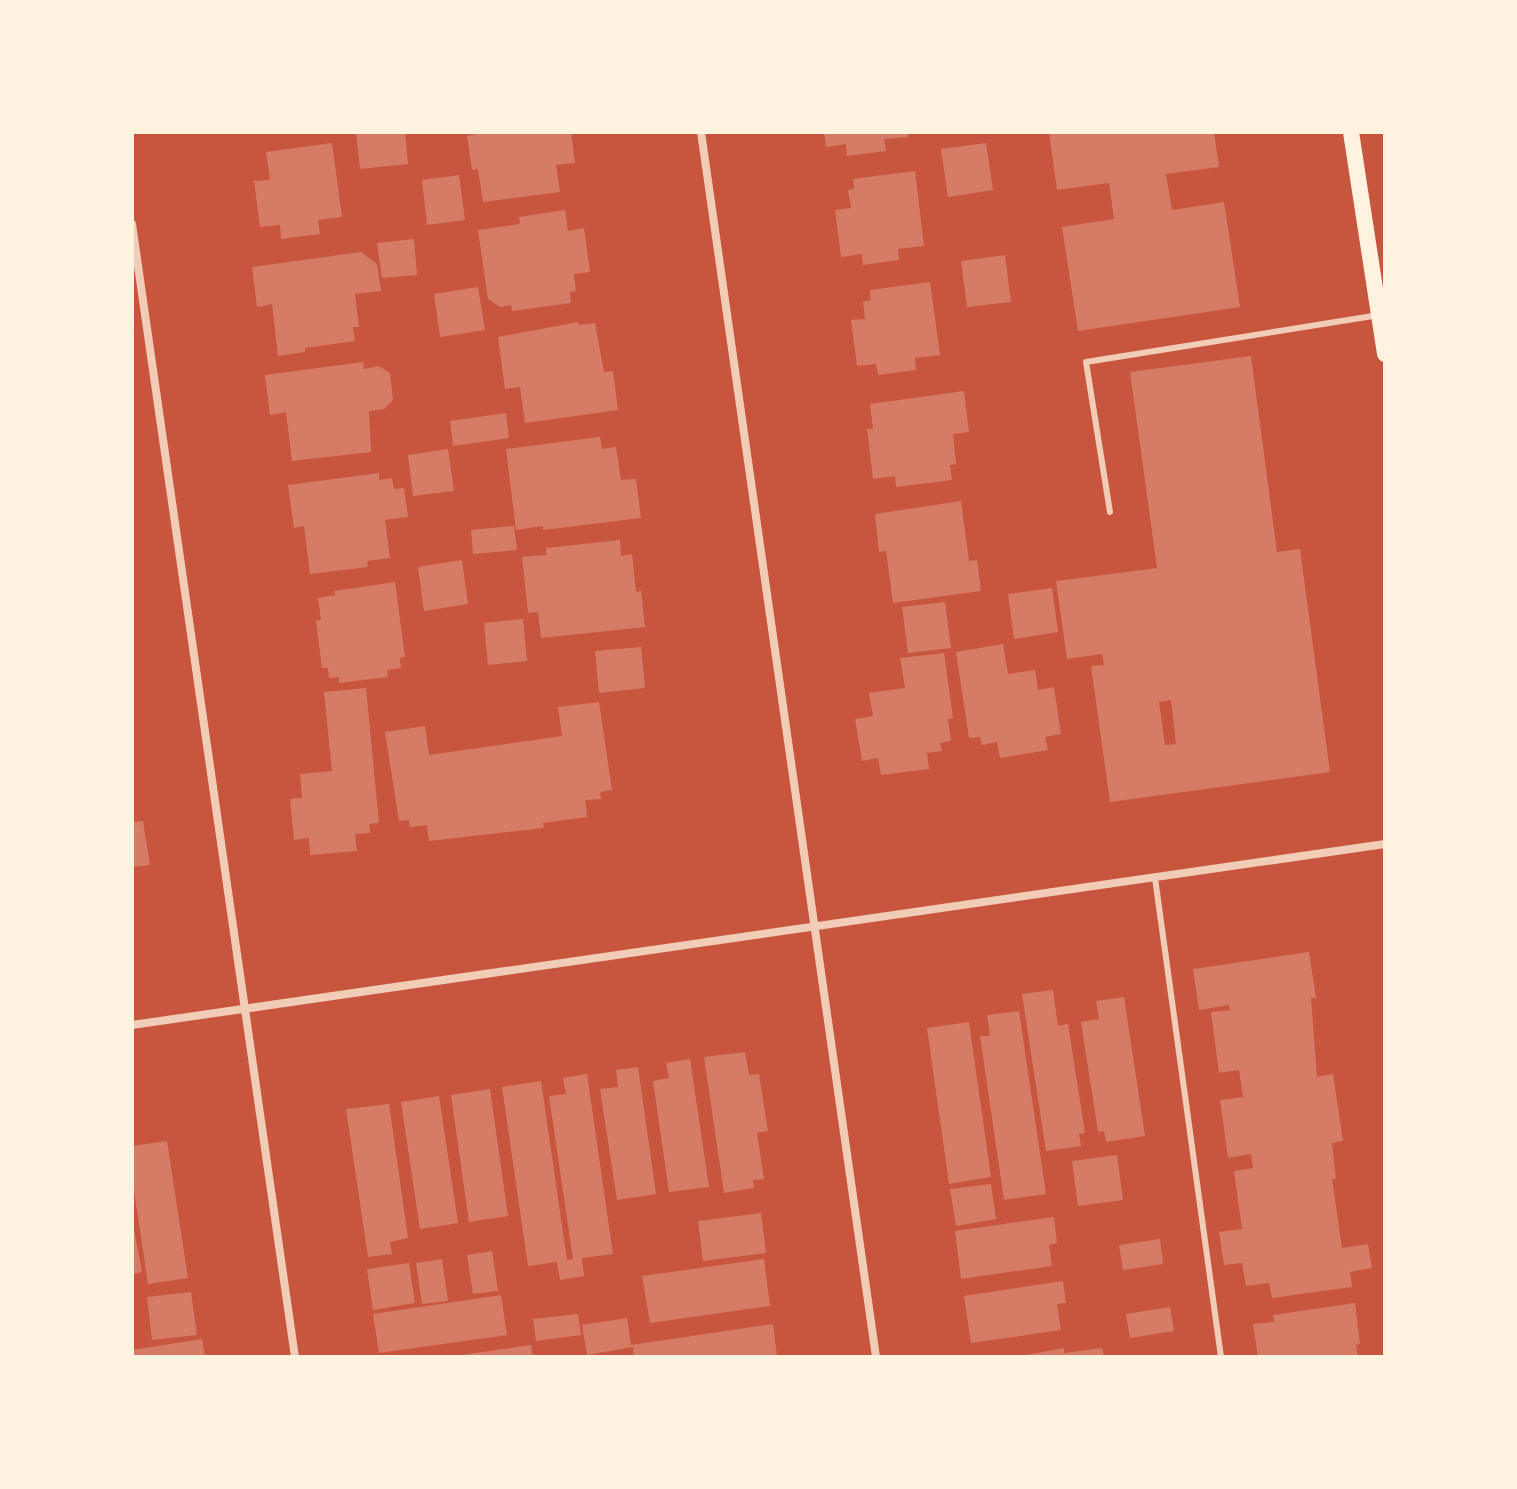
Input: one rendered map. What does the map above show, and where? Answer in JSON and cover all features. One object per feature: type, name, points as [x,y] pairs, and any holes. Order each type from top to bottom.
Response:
[{"type":"main road","points":[[1351,132],[1385,354]]},
{"type":"street","points":[[701,132],[876,1357]]},
{"type":"street","points":[[132,224],[295,1357]]},
{"type":"street","points":[[132,1025],[1385,844]]},
{"type":"lane","points":[[1110,512],[1086,362],[1379,315]]},
{"type":"lane","points":[[1155,878],[1221,1357]]},
{"type":"building","points":[[356,132],[405,132],[408,164],[360,169]]},
{"type":"building","points":[[486,132],[571,132],[575,163],[556,165],[560,192],[483,202],[478,169],[472,170],[467,136]]},
{"type":"building","points":[[824,132],[908,132],[908,137],[884,139],[886,151],[847,156],[846,144],[826,147]]},
{"type":"building","points":[[1049,132],[1214,132],[1219,167],[1166,174],[1172,210],[1224,202],[1240,307],[1078,331],[1062,227],[1114,219],[1109,183],[1057,190]]},
{"type":"building","points":[[332,143],[342,217],[318,220],[320,234],[281,239],[280,225],[260,227],[254,181],[270,180],[266,152]]},
{"type":"building","points":[[986,143],[993,190],[948,197],[941,149]]},
{"type":"building","points":[[915,171],[924,246],[898,249],[899,260],[863,265],[862,254],[841,257],[835,210],[851,208],[848,190],[854,189],[853,179]]},
{"type":"building","points":[[459,175],[465,220],[427,225],[422,180]]},
{"type":"building","points":[[565,210],[568,231],[584,228],[590,272],[574,274],[576,291],[570,292],[571,303],[512,311],[511,305],[500,307],[488,299],[478,230],[520,224],[519,217]]},
{"type":"building","points":[[414,239],[417,275],[382,278],[377,243]]},
{"type":"building","points":[[361,252],[377,264],[381,291],[355,294],[359,327],[353,327],[355,341],[305,348],[305,352],[278,356],[272,304],[257,307],[252,267]]},
{"type":"building","points":[[1005,255],[1011,302],[967,307],[961,261]]},
{"type":"building","points":[[930,282],[940,355],[915,358],[916,370],[878,375],[876,364],[857,366],[851,320],[865,319],[863,302],[871,300],[870,290]]},
{"type":"building","points":[[478,287],[485,330],[440,337],[434,294]]},
{"type":"building","points":[[578,322],[579,325],[595,323],[604,372],[613,371],[618,410],[525,423],[520,387],[505,389],[498,337]]},
{"type":"building","points":[[1251,356],[1277,552],[1300,549],[1330,772],[1110,802],[1091,666],[1104,665],[1102,654],[1067,659],[1056,581],[1157,568],[1130,372]],"holes":[[[1171,700],[1176,744],[1165,745],[1159,702]]]},
{"type":"building","points":[[363,362],[364,369],[379,366],[390,373],[393,400],[384,409],[369,411],[371,452],[292,461],[286,412],[270,415],[265,375]]},
{"type":"building","points":[[964,391],[969,432],[953,434],[956,464],[950,465],[952,480],[896,487],[895,476],[873,479],[867,429],[873,429],[870,404]]},
{"type":"building","points":[[506,413],[509,438],[453,446],[450,421]]},
{"type":"building","points":[[600,437],[602,449],[616,447],[621,480],[636,479],[641,518],[543,530],[543,526],[516,530],[506,449]]},
{"type":"building","points":[[448,449],[454,491],[413,496],[408,455]]},
{"type":"building","points":[[379,473],[379,480],[392,478],[394,489],[404,488],[408,517],[385,520],[390,558],[367,561],[368,567],[310,574],[304,526],[294,528],[288,485]]},
{"type":"building","points":[[961,501],[969,561],[977,560],[981,591],[893,603],[886,551],[879,552],[875,514]]},
{"type":"building","points":[[514,526],[517,550],[473,554],[471,530]]},
{"type":"building","points":[[620,540],[621,556],[632,554],[636,592],[641,591],[645,627],[541,638],[538,612],[528,613],[522,557],[546,555],[546,548]]},
{"type":"building","points":[[462,560],[468,604],[424,611],[418,567]]},
{"type":"building","points":[[395,582],[405,657],[400,658],[401,668],[387,670],[388,677],[339,683],[339,677],[329,678],[328,668],[322,668],[316,621],[321,620],[318,598],[335,595],[334,591]]},
{"type":"building","points":[[1052,588],[1058,632],[1014,639],[1008,594]]},
{"type":"building","points":[[945,602],[951,648],[908,653],[902,607]]},
{"type":"building","points":[[523,619],[527,661],[488,665],[484,623]]},
{"type":"building","points":[[1003,644],[1008,674],[1035,670],[1038,690],[1054,687],[1061,734],[1045,737],[1048,750],[1000,758],[997,742],[982,745],[980,737],[969,738],[956,652]]},
{"type":"building","points":[[641,647],[645,688],[599,693],[595,651]]},
{"type":"building","points":[[944,653],[953,718],[948,719],[951,741],[940,743],[942,751],[927,753],[929,769],[881,775],[878,758],[862,761],[855,719],[873,716],[869,693],[905,688],[900,658]]},
{"type":"building","points":[[366,688],[379,823],[369,824],[370,833],[355,834],[357,851],[310,855],[309,838],[294,840],[290,799],[302,798],[300,774],[332,771],[324,692]]},
{"type":"building","points":[[599,702],[612,790],[600,792],[601,799],[585,800],[587,817],[543,823],[544,828],[429,841],[427,825],[410,827],[409,820],[399,821],[385,732],[425,726],[429,755],[562,736],[558,707]]},
{"type":"building","points":[[143,821],[150,865],[132,867],[132,822]]},
{"type":"building","points":[[1309,952],[1316,998],[1311,998],[1317,1077],[1333,1074],[1343,1141],[1332,1143],[1336,1179],[1332,1179],[1342,1248],[1368,1244],[1372,1268],[1350,1272],[1352,1287],[1272,1298],[1269,1283],[1246,1286],[1242,1263],[1224,1265],[1219,1232],[1242,1229],[1234,1171],[1253,1168],[1251,1154],[1228,1158],[1220,1100],[1243,1097],[1239,1070],[1219,1073],[1211,1012],[1230,1010],[1229,1005],[1199,1010],[1193,969]]},
{"type":"building","points":[[1053,990],[1058,1026],[1068,1024],[1085,1133],[1079,1134],[1081,1146],[1046,1151],[1022,994]]},
{"type":"building","points":[[1124,997],[1145,1136],[1106,1142],[1104,1131],[1098,1132],[1081,1022],[1099,1019],[1096,1001]]},
{"type":"building","points":[[1019,1011],[1046,1194],[1004,1200],[980,1036],[990,1036],[987,1015]]},
{"type":"building","points":[[969,1022],[991,1177],[949,1184],[927,1028]]},
{"type":"building","points":[[745,1052],[749,1075],[759,1074],[768,1131],[757,1133],[764,1179],[753,1180],[754,1188],[724,1193],[704,1057]]},
{"type":"building","points":[[690,1059],[709,1187],[669,1192],[653,1081],[669,1078],[666,1063]]},
{"type":"building","points":[[638,1067],[656,1194],[617,1200],[600,1089],[618,1087],[616,1070]]},
{"type":"building","points":[[587,1074],[613,1254],[582,1258],[584,1276],[560,1280],[557,1262],[528,1266],[502,1087],[541,1081],[567,1260],[573,1259],[549,1096],[566,1094],[563,1078]]},
{"type":"building","points":[[490,1089],[508,1216],[469,1222],[451,1095]]},
{"type":"building","points":[[439,1096],[458,1223],[420,1229],[401,1102]]},
{"type":"building","points":[[389,1104],[408,1238],[390,1242],[392,1254],[368,1257],[346,1109]]},
{"type":"building","points":[[167,1141],[188,1278],[148,1284],[132,1177],[132,1146]]},
{"type":"building","points":[[1117,1155],[1123,1200],[1078,1206],[1072,1161]]},
{"type":"building","points":[[991,1184],[996,1219],[956,1226],[950,1189]]},
{"type":"building","points":[[761,1213],[766,1253],[703,1261],[698,1221]]},
{"type":"building","points":[[1054,1217],[1057,1243],[1049,1245],[1052,1266],[961,1279],[955,1231]]},
{"type":"building","points":[[132,1218],[142,1272],[132,1274]]},
{"type":"building","points":[[1160,1239],[1163,1264],[1123,1270],[1119,1245]]},
{"type":"building","points":[[492,1251],[498,1291],[473,1294],[467,1255]]},
{"type":"building","points":[[442,1259],[448,1301],[422,1304],[416,1263]]},
{"type":"building","points":[[764,1259],[770,1306],[650,1323],[642,1276]]},
{"type":"building","points":[[409,1263],[415,1303],[373,1310],[367,1269]]},
{"type":"building","points":[[1063,1281],[1066,1303],[1057,1304],[1061,1330],[971,1343],[964,1296]]},
{"type":"building","points":[[191,1292],[197,1335],[152,1340],[147,1297]]},
{"type":"building","points":[[501,1295],[507,1335],[379,1353],[373,1314]]},
{"type":"building","points":[[1355,1303],[1360,1344],[1356,1345],[1358,1357],[1258,1357],[1253,1324],[1274,1322],[1273,1315]]},
{"type":"building","points":[[1170,1307],[1174,1331],[1130,1338],[1126,1314]]},
{"type":"building","points":[[578,1314],[581,1335],[536,1341],[533,1319]]},
{"type":"building","points":[[627,1318],[631,1345],[773,1324],[777,1357],[634,1357],[633,1347],[587,1355],[582,1325]]},
{"type":"building","points":[[202,1339],[205,1357],[132,1357],[132,1350]]},
{"type":"building","points":[[531,1345],[533,1357],[462,1357],[462,1355]]},
{"type":"building","points":[[1064,1348],[1064,1353],[1102,1348],[1104,1357],[1016,1357]]}]
